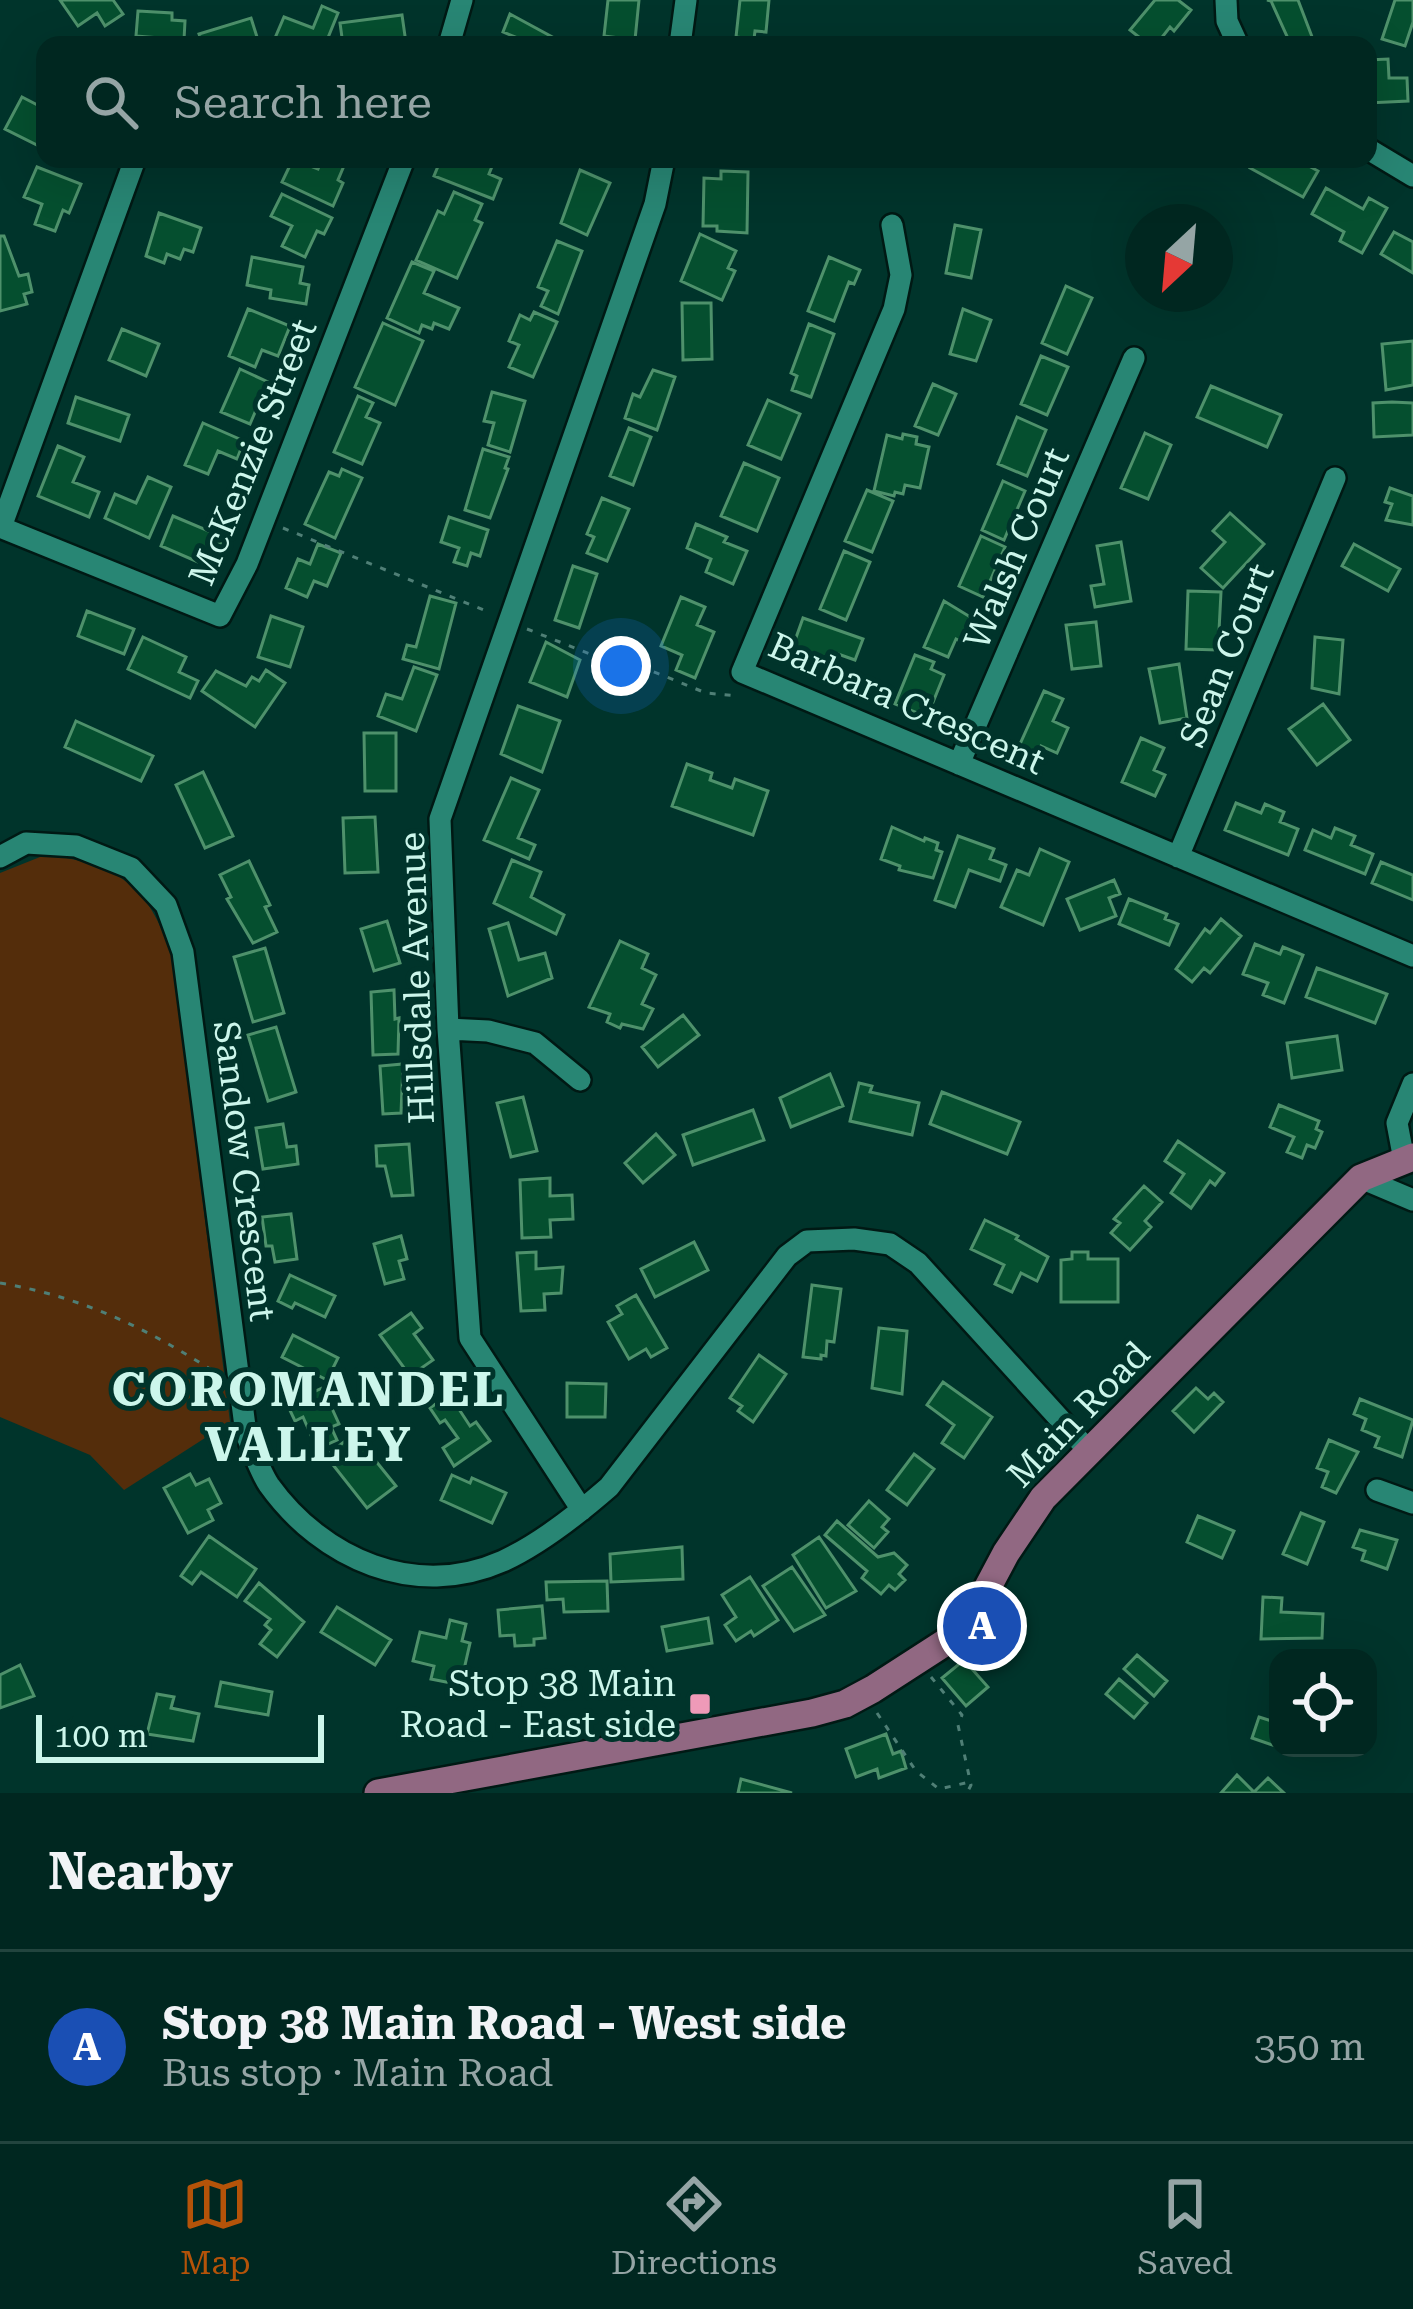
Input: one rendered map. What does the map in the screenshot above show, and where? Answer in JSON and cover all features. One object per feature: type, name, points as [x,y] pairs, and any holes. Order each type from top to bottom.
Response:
[{"type":"main road","name":"Main Road","points":[[395,1792],[812,1713],[865,1694],[952,1637],[974,1615],[1023,1525],[1088,1450],[1361,1178],[1408,1158]]},
{"type":"street","points":[[452,36],[462,0]]},
{"type":"street","points":[[681,36],[686,0]]},
{"type":"street","points":[[1226,0],[1234,36]]},
{"type":"street","points":[[1377,154],[1412,174]]},
{"type":"street","points":[[0,527],[132,168]]},
{"type":"street","name":"McKenzie Street","points":[[0,527],[220,616],[263,523],[401,168]]},
{"type":"street","name":"Hillsdale Avenue","points":[[582,1510],[470,1338],[448,1029],[440,819],[655,204],[662,168]]},
{"type":"street","name":"Barbara Crescent","points":[[892,225],[901,275],[894,309],[742,672],[1413,956]]},
{"type":"street","name":"Walsh Court","points":[[959,764],[1134,358]]},
{"type":"street","name":"Sean Court","points":[[1178,857],[1335,478]]},
{"type":"street","name":"Sandow Crescent","points":[[0,857],[26,843],[76,846],[131,868],[166,905],[183,952],[246,1434],[267,1482],[299,1520],[338,1552],[396,1575],[461,1575],[505,1560],[582,1510],[609,1487],[771,1273],[807,1241],[854,1239],[890,1244],[918,1263],[1088,1450]]},
{"type":"street","points":[[448,1029],[488,1030],[535,1043],[580,1080]]},
{"type":"street","points":[[1408,1158],[1397,1123],[1413,1084]]},
{"type":"street","points":[[1361,1178],[1413,1200]]},
{"type":"street","points":[[1377,1490],[1413,1503]]},
{"type":"path","points":[[263,523],[305,534],[623,667],[642,667],[706,693],[736,698],[758,679]]},
{"type":"path","points":[[0,1283],[55,1292],[105,1311],[177,1348],[240,1389]]},
{"type":"path","points":[[933,1680],[962,1715],[958,1725],[970,1782],[967,1793]]},
{"type":"path","points":[[865,1694],[916,1771],[939,1789],[970,1782]]},
{"type":"shaded area","points":[[45,855],[94,865],[129,884],[155,915],[173,961],[230,1422],[124,1490],[90,1455],[0,1417],[0,873]]},
{"type":"building","points":[[60,0],[113,0],[123,14],[105,26],[97,13],[78,26]]},
{"type":"building","points":[[608,0],[639,0],[635,36],[604,36]]},
{"type":"building","points":[[740,0],[769,0],[766,32],[736,36]]},
{"type":"building","points":[[1155,0],[1178,0],[1191,10],[1174,31],[1170,27],[1163,36],[1138,36],[1130,30]]},
{"type":"building","points":[[1267,0],[1298,0],[1312,36],[1287,36]]},
{"type":"building","points":[[1395,0],[1413,0],[1413,22],[1405,46],[1382,39]]},
{"type":"building","points":[[322,6],[338,13],[329,36],[276,36],[284,17],[313,28]]},
{"type":"building","points":[[138,11],[172,13],[172,20],[185,21],[184,36],[136,36]]},
{"type":"building","points":[[510,14],[550,36],[513,36],[503,32]]},
{"type":"building","points":[[402,15],[405,36],[342,36],[340,23]]},
{"type":"building","points":[[251,18],[257,36],[200,36]]},
{"type":"building","points":[[1388,59],[1389,78],[1407,78],[1408,101],[1377,103],[1377,60]]},
{"type":"building","points":[[22,97],[36,104],[36,144],[5,129]]},
{"type":"building","points":[[37,168],[81,184],[55,231],[35,224],[42,204],[24,197]]},
{"type":"building","points":[[289,168],[343,168],[338,180],[343,183],[333,206],[282,182]]},
{"type":"building","points":[[437,168],[491,168],[489,174],[501,179],[493,199],[434,176]]},
{"type":"building","points":[[1250,168],[1318,171],[1303,197]]},
{"type":"building","points":[[580,170],[610,183],[587,235],[561,223]]},
{"type":"building","points":[[721,171],[748,172],[747,233],[703,226],[704,178],[721,179]]},
{"type":"building","points":[[1326,188],[1363,209],[1369,198],[1387,208],[1362,253],[1340,241],[1344,232],[1312,214]]},
{"type":"building","points":[[454,192],[482,204],[475,220],[482,223],[457,278],[416,260],[438,211],[444,214]]},
{"type":"building","points":[[282,194],[332,218],[324,234],[317,231],[305,257],[282,246],[292,226],[271,216]]},
{"type":"building","points":[[159,213],[201,228],[193,252],[184,249],[180,259],[167,254],[164,263],[146,256]]},
{"type":"building","points":[[955,225],[981,230],[971,278],[946,273]]},
{"type":"building","points":[[1394,232],[1413,242],[1413,273],[1381,254]]},
{"type":"building","points":[[700,234],[736,251],[728,268],[735,271],[722,300],[681,281]]},
{"type":"building","points":[[0,236],[4,236],[19,276],[28,274],[32,292],[24,294],[27,304],[0,311]]},
{"type":"building","points":[[557,241],[582,251],[558,314],[541,306],[548,291],[538,287]]},
{"type":"building","points":[[252,257],[303,267],[300,283],[309,285],[306,304],[270,298],[271,290],[247,285]]},
{"type":"building","points":[[829,257],[860,270],[854,284],[849,282],[834,321],[808,311]]},
{"type":"building","points":[[412,262],[434,271],[424,293],[459,308],[449,329],[434,323],[432,329],[422,325],[419,333],[387,318]]},
{"type":"building","points":[[1066,286],[1092,298],[1067,354],[1042,343]]},
{"type":"building","points":[[682,303],[711,303],[712,359],[683,360]]},
{"type":"building","points":[[248,309],[290,326],[278,356],[262,350],[255,367],[229,356]]},
{"type":"building","points":[[963,309],[991,320],[976,361],[950,354]]},
{"type":"building","points":[[534,312],[557,322],[533,377],[509,367],[519,345],[509,341],[520,315],[530,320]]},
{"type":"building","points":[[383,323],[423,341],[395,405],[355,387]]},
{"type":"building","points":[[809,324],[834,334],[811,397],[792,390],[797,376],[791,373]]},
{"type":"building","points":[[122,329],[159,344],[146,376],[109,360]]},
{"type":"building","points":[[1413,341],[1413,385],[1386,390],[1382,344]]},
{"type":"building","points":[[1041,356],[1068,367],[1047,415],[1021,404]]},
{"type":"building","points":[[240,369],[268,382],[250,424],[221,412]]},
{"type":"building","points":[[653,370],[675,377],[657,430],[625,418],[633,394],[640,397]]},
{"type":"building","points":[[933,384],[956,394],[938,435],[915,426]]},
{"type":"building","points":[[1211,386],[1281,415],[1267,447],[1197,417]]},
{"type":"building","points":[[492,392],[525,401],[510,452],[488,445],[494,423],[484,421]]},
{"type":"building","points":[[358,396],[373,403],[366,417],[380,423],[362,464],[334,452]]},
{"type":"building","points":[[76,397],[129,415],[120,441],[68,423]]},
{"type":"building","points":[[768,400],[800,414],[781,459],[748,445]]},
{"type":"building","points":[[1373,403],[1413,403],[1413,435],[1374,437]]},
{"type":"building","points":[[1017,417],[1046,430],[1027,476],[998,464]]},
{"type":"building","points":[[203,423],[244,441],[237,459],[218,451],[208,474],[185,465]]},
{"type":"building","points":[[629,428],[651,437],[633,485],[610,476]]},
{"type":"building","points":[[1145,433],[1171,445],[1148,499],[1121,488]]},
{"type":"building","points":[[903,434],[929,447],[920,488],[905,485],[903,494],[895,492],[894,496],[874,491],[887,435],[902,439]]},
{"type":"building","points":[[58,446],[84,457],[73,482],[99,492],[89,517],[38,496]]},
{"type":"building","points":[[483,449],[509,457],[490,518],[465,510]]},
{"type":"building","points":[[744,463],[779,478],[757,531],[721,516]]},
{"type":"building","points":[[342,469],[362,478],[335,538],[305,524],[329,472],[339,476]]},
{"type":"building","points":[[148,477],[171,487],[149,538],[105,518],[115,494],[136,503]]},
{"type":"building","points":[[1003,481],[1025,491],[1004,540],[982,530]]},
{"type":"building","points":[[1390,488],[1413,496],[1413,525],[1386,520],[1392,504],[1385,502]]},
{"type":"building","points":[[867,490],[893,501],[872,552],[845,541]]},
{"type":"building","points":[[602,498],[629,509],[607,561],[587,553],[594,537],[587,534]]},
{"type":"building","points":[[1230,513],[1264,544],[1223,588],[1201,568],[1225,542],[1213,531]]},
{"type":"building","points":[[173,516],[216,534],[214,540],[224,545],[214,569],[161,546]]},
{"type":"building","points":[[449,517],[488,530],[480,556],[471,553],[467,566],[454,562],[459,548],[441,542]]},
{"type":"building","points":[[696,524],[747,551],[733,584],[706,572],[711,559],[687,548]]},
{"type":"building","points":[[981,536],[1005,547],[983,597],[959,586]]},
{"type":"building","points":[[1121,542],[1131,601],[1095,607],[1091,586],[1104,584],[1097,546]]},
{"type":"building","points":[[318,544],[341,553],[327,586],[314,581],[307,597],[286,588],[298,559],[310,564]]},
{"type":"building","points":[[1354,544],[1400,569],[1388,591],[1342,566]]},
{"type":"building","points":[[844,551],[870,562],[846,620],[820,609]]},
{"type":"building","points":[[573,566],[597,574],[579,628],[555,620]]},
{"type":"building","points":[[1188,591],[1221,592],[1218,650],[1186,649]]},
{"type":"building","points":[[430,596],[456,603],[439,669],[403,659],[407,645],[416,647]]},
{"type":"building","points":[[681,597],[705,607],[697,625],[714,632],[695,678],[676,670],[682,655],[661,646]]},
{"type":"building","points":[[944,601],[972,618],[962,642],[956,639],[948,657],[924,647]]},
{"type":"building","points":[[87,611],[134,629],[124,654],[78,636]]},
{"type":"building","points":[[271,616],[303,627],[290,667],[258,657]]},
{"type":"building","points":[[803,618],[863,639],[855,660],[838,654],[833,669],[812,659],[809,667],[788,660]]},
{"type":"building","points":[[1096,622],[1101,666],[1072,669],[1066,625]]},
{"type":"building","points":[[143,637],[186,657],[179,672],[198,681],[190,698],[128,669]]},
{"type":"building","points":[[1315,637],[1343,640],[1339,694],[1312,688]]},
{"type":"building","points":[[546,642],[580,660],[567,697],[530,682]]},
{"type":"building","points":[[915,655],[934,662],[931,669],[944,675],[927,717],[895,704]]},
{"type":"building","points":[[1179,664],[1187,718],[1160,723],[1149,669]]},
{"type":"building","points":[[414,667],[437,675],[416,731],[378,716],[386,694],[402,699]]},
{"type":"building","points":[[266,670],[285,683],[255,727],[202,691],[216,671],[246,686],[252,677],[259,681]]},
{"type":"building","points":[[1044,691],[1063,699],[1053,721],[1068,728],[1057,753],[1041,746],[1035,761],[1016,753]]},
{"type":"building","points":[[1323,704],[1350,740],[1317,765],[1289,729]]},
{"type":"building","points":[[518,706],[560,721],[542,772],[501,754]]},
{"type":"building","points":[[76,721],[153,756],[141,781],[65,747]]},
{"type":"building","points":[[364,733],[396,733],[396,791],[365,791]]},
{"type":"building","points":[[1141,738],[1164,748],[1154,770],[1165,775],[1155,796],[1122,782]]},
{"type":"building","points":[[687,764],[712,773],[710,780],[732,788],[735,779],[768,791],[753,835],[672,806]]},
{"type":"building","points":[[203,772],[233,836],[205,848],[176,785]]},
{"type":"building","points":[[511,778],[539,790],[518,838],[535,845],[529,859],[484,840]]},
{"type":"building","points":[[1236,803],[1261,813],[1265,804],[1284,812],[1280,822],[1298,829],[1288,855],[1225,830]]},
{"type":"building","points":[[375,817],[378,872],[345,873],[343,818]]},
{"type":"building","points":[[892,827],[938,843],[936,850],[942,852],[933,878],[899,870],[900,866],[881,859]]},
{"type":"building","points":[[1335,828],[1355,836],[1351,845],[1373,854],[1365,874],[1305,850],[1313,830],[1331,838]]},
{"type":"building","points":[[958,836],[994,849],[990,859],[1006,865],[1000,881],[969,870],[955,907],[935,900]]},
{"type":"building","points":[[1040,849],[1069,862],[1043,925],[1001,907],[1017,870],[1029,875]]},
{"type":"building","points":[[512,860],[541,872],[531,897],[564,915],[556,934],[494,903]]},
{"type":"building","points":[[249,861],[277,932],[253,943],[227,899],[231,897],[220,875]]},
{"type":"building","points":[[1381,862],[1413,875],[1413,900],[1372,883]]},
{"type":"building","points":[[1114,880],[1120,894],[1109,898],[1116,916],[1080,930],[1067,899]]},
{"type":"building","points":[[1129,899],[1167,914],[1165,919],[1178,924],[1169,945],[1119,924]]},
{"type":"building","points":[[1221,919],[1241,936],[1210,973],[1204,968],[1192,982],[1176,969],[1205,929],[1210,933]]},
{"type":"building","points":[[387,921],[400,963],[374,971],[361,929]]},
{"type":"building","points":[[508,923],[519,960],[545,953],[552,978],[508,996],[489,929]]},
{"type":"building","points":[[620,941],[648,954],[642,968],[656,975],[642,1004],[653,1009],[643,1029],[622,1024],[620,1028],[607,1022],[610,1014],[589,1007]]},
{"type":"building","points":[[1255,944],[1280,954],[1283,947],[1303,955],[1284,1003],[1263,995],[1268,983],[1243,974]]},
{"type":"building","points":[[265,948],[284,1013],[253,1022],[234,957]]},
{"type":"building","points":[[1317,968],[1387,994],[1375,1023],[1306,997]]},
{"type":"building","points":[[394,990],[398,1054],[373,1055],[371,992]]},
{"type":"building","points":[[683,1015],[699,1035],[658,1067],[642,1047]]},
{"type":"building","points":[[276,1027],[296,1092],[268,1101],[248,1035]]},
{"type":"building","points":[[1337,1036],[1342,1070],[1292,1078],[1287,1043]]},
{"type":"building","points":[[403,1064],[401,1113],[383,1114],[380,1066]]},
{"type":"building","points":[[830,1074],[843,1106],[791,1127],[780,1098]]},
{"type":"building","points":[[859,1083],[872,1086],[870,1092],[919,1103],[912,1135],[850,1121]]},
{"type":"building","points":[[942,1092],[1020,1122],[1007,1154],[930,1124]]},
{"type":"building","points":[[523,1097],[537,1151],[511,1157],[497,1103]]},
{"type":"building","points":[[1279,1105],[1319,1121],[1316,1129],[1322,1132],[1315,1148],[1307,1145],[1302,1158],[1287,1152],[1294,1137],[1270,1127]]},
{"type":"building","points":[[753,1110],[764,1140],[693,1165],[683,1135]]},
{"type":"building","points":[[283,1124],[287,1147],[296,1146],[298,1164],[263,1169],[256,1128]]},
{"type":"building","points":[[656,1134],[675,1155],[643,1183],[625,1163]]},
{"type":"building","points":[[1178,1141],[1224,1173],[1215,1185],[1210,1181],[1191,1208],[1171,1193],[1184,1174],[1165,1161]]},
{"type":"building","points":[[409,1144],[413,1195],[392,1196],[385,1166],[377,1166],[376,1146]]},
{"type":"building","points":[[550,1178],[550,1196],[572,1195],[573,1219],[550,1220],[551,1237],[522,1238],[520,1180]]},
{"type":"building","points":[[1144,1186],[1162,1202],[1145,1221],[1151,1227],[1130,1250],[1111,1233],[1120,1223],[1114,1219]]},
{"type":"building","points":[[291,1214],[297,1259],[275,1262],[272,1246],[266,1246],[262,1217]]},
{"type":"building","points":[[985,1220],[1048,1257],[1037,1281],[1021,1273],[1012,1292],[995,1284],[1004,1265],[971,1249]]},
{"type":"building","points":[[401,1236],[407,1259],[399,1261],[404,1279],[385,1284],[374,1244]]},
{"type":"building","points":[[694,1242],[708,1270],[655,1297],[641,1269]]},
{"type":"building","points":[[536,1252],[536,1269],[563,1267],[561,1293],[544,1294],[545,1310],[521,1311],[517,1253]]},
{"type":"building","points":[[1072,1252],[1088,1252],[1088,1259],[1118,1259],[1118,1302],[1061,1302],[1061,1260],[1072,1259]]},
{"type":"building","points":[[290,1275],[335,1296],[325,1317],[278,1301]]},
{"type":"building","points":[[812,1285],[841,1289],[834,1342],[827,1341],[826,1356],[821,1359],[803,1357]]},
{"type":"building","points":[[636,1295],[667,1348],[651,1357],[646,1349],[629,1359],[608,1322],[622,1314],[617,1306]]},
{"type":"building","points":[[411,1313],[422,1328],[414,1334],[433,1360],[410,1376],[380,1335]]},
{"type":"building","points":[[879,1328],[907,1331],[902,1394],[872,1388]]},
{"type":"building","points":[[293,1335],[338,1358],[327,1380],[282,1357]]},
{"type":"building","points":[[759,1355],[786,1374],[753,1422],[730,1398]]},
{"type":"building","points":[[943,1382],[992,1417],[964,1458],[942,1443],[954,1425],[927,1405]]},
{"type":"building","points":[[567,1383],[606,1384],[605,1417],[567,1417]]},
{"type":"building","points":[[329,1385],[336,1401],[330,1404],[339,1424],[331,1427],[337,1440],[317,1449],[303,1417],[295,1421],[287,1404]]},
{"type":"building","points":[[1196,1388],[1208,1399],[1214,1393],[1223,1402],[1194,1432],[1173,1411]]},
{"type":"building","points":[[449,1394],[470,1426],[476,1422],[490,1441],[454,1466],[443,1448],[458,1438],[430,1408]]},
{"type":"building","points":[[1360,1399],[1413,1420],[1402,1457],[1375,1447],[1379,1437],[1362,1430],[1366,1419],[1354,1414]]},
{"type":"building","points":[[354,1434],[396,1486],[367,1508],[326,1456]]},
{"type":"building","points":[[1329,1440],[1358,1452],[1336,1493],[1322,1487],[1328,1472],[1317,1468]]},
{"type":"building","points":[[914,1454],[934,1469],[907,1505],[887,1490]]},
{"type":"building","points":[[190,1474],[196,1485],[209,1479],[221,1503],[208,1510],[213,1520],[188,1533],[164,1488]]},
{"type":"building","points":[[452,1475],[506,1493],[492,1523],[441,1500]]},
{"type":"building","points":[[869,1501],[889,1519],[882,1527],[888,1532],[874,1548],[848,1525]]},
{"type":"building","points":[[1301,1513],[1324,1522],[1307,1564],[1283,1554]]},
{"type":"building","points":[[1198,1516],[1234,1531],[1222,1558],[1187,1542]]},
{"type":"building","points":[[837,1521],[878,1557],[894,1553],[907,1565],[899,1574],[905,1580],[895,1590],[889,1585],[881,1594],[862,1578],[867,1571],[825,1535]]},
{"type":"building","points":[[1360,1530],[1397,1540],[1387,1569],[1362,1560],[1365,1551],[1353,1547]]},
{"type":"building","points":[[209,1536],[256,1569],[237,1597],[201,1572],[192,1584],[181,1576]]},
{"type":"building","points":[[819,1537],[856,1591],[826,1608],[793,1555]]},
{"type":"building","points":[[682,1547],[683,1579],[611,1582],[610,1554]]},
{"type":"building","points":[[792,1567],[825,1615],[794,1631],[763,1586]]},
{"type":"building","points":[[750,1577],[778,1620],[736,1641],[725,1625],[736,1617],[722,1595]]},
{"type":"building","points":[[607,1581],[608,1611],[564,1612],[563,1599],[547,1600],[546,1582]]},
{"type":"building","points":[[259,1583],[304,1622],[277,1657],[260,1644],[271,1630],[265,1625],[270,1619],[245,1601]]},
{"type":"building","points":[[1263,1597],[1282,1598],[1281,1612],[1323,1614],[1322,1638],[1261,1639]]},
{"type":"building","points":[[542,1606],[545,1638],[534,1639],[534,1645],[515,1646],[514,1635],[500,1636],[498,1610]]},
{"type":"building","points":[[337,1607],[391,1640],[375,1665],[321,1632]]},
{"type":"building","points":[[708,1618],[712,1643],[667,1651],[662,1627]]},
{"type":"building","points":[[450,1620],[466,1624],[462,1641],[470,1643],[456,1684],[431,1679],[434,1666],[413,1661],[420,1632],[446,1638]]},
{"type":"building","points":[[1137,1655],[1167,1681],[1154,1696],[1124,1669]]},
{"type":"building","points":[[964,1660],[988,1687],[966,1706],[942,1678]]},
{"type":"building","points":[[20,1665],[34,1696],[0,1708],[0,1675]]},
{"type":"building","points":[[1119,1679],[1147,1703],[1134,1718],[1106,1694]]},
{"type":"building","points":[[221,1682],[272,1692],[268,1715],[216,1706]]},
{"type":"building","points":[[157,1694],[174,1697],[171,1708],[199,1714],[193,1741],[147,1734]]},
{"type":"building","points":[[1259,1717],[1269,1720],[1269,1744],[1252,1738]]},
{"type":"building","points":[[886,1734],[893,1754],[901,1751],[906,1768],[879,1778],[877,1769],[856,1777],[846,1749]]},
{"type":"building","points":[[1237,1775],[1254,1792],[1268,1778],[1284,1793],[1221,1793]]},
{"type":"building","points":[[741,1779],[792,1793],[738,1793]]},
{"type":"place","name":"Stop 38 Main Road - West side","points":[[982,1626]]},
{"type":"place","name":"Stop 38 Main Road - East side","points":[[700,1704]]},
{"type":"district","name":"COROMANDEL VALLEY","points":[[309,1416]]}]
